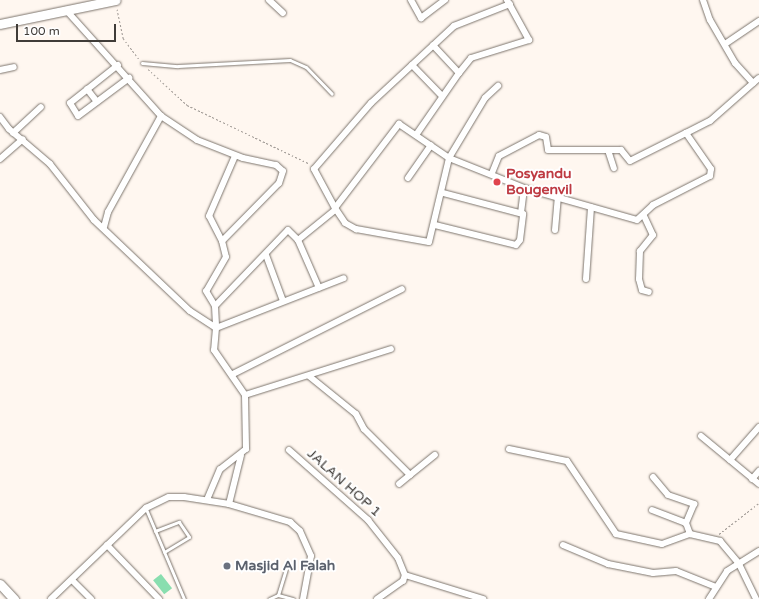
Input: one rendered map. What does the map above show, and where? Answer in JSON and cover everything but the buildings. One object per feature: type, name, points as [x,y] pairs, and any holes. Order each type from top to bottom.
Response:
[{"type":"street","points":[[0,24],[100,2],[116,0]]},
{"type":"street","points":[[269,0],[283,13]]},
{"type":"street","points":[[410,0],[421,18],[445,0]]},
{"type":"street","points":[[703,0],[710,20],[735,63],[753,83]]},
{"type":"street","points":[[416,135],[442,96],[471,58],[529,40],[509,2],[456,24],[371,103],[314,169],[335,209],[356,229],[425,243],[431,240],[443,193],[449,158],[485,98],[498,86]]},
{"type":"street","points":[[66,10],[129,78],[161,116],[191,136],[235,156],[276,165],[283,171],[283,177],[222,241]]},
{"type":"street","points":[[725,44],[759,21]]},
{"type":"street","points":[[433,45],[459,73]]},
{"type":"street","points":[[412,65],[442,96]]},
{"type":"street","points":[[118,66],[70,103],[74,110],[80,116],[129,78]]},
{"type":"street","points":[[0,70],[14,67]]},
{"type":"street","points":[[492,173],[499,156],[539,136],[546,137],[548,150],[624,151],[632,161],[696,129],[759,78]]},
{"type":"street","points":[[87,89],[97,102]]},
{"type":"street","points":[[13,133],[41,107]]},
{"type":"street","points":[[104,227],[108,212],[161,116]]},
{"type":"street","points":[[0,118],[13,133],[23,139],[50,164],[73,197],[190,311],[216,328]]},
{"type":"street","points":[[298,240],[328,218],[396,125],[401,124],[449,158],[492,173],[524,188],[633,219],[644,216],[653,205],[712,174],[686,133]]},
{"type":"street","points":[[0,158],[23,139]]},
{"type":"street","points":[[408,178],[431,145]]},
{"type":"street","points":[[608,150],[614,168]]},
{"type":"street","points":[[207,499],[220,469],[241,455],[246,449],[245,395],[233,374],[214,350],[216,328],[215,306],[206,291],[226,257],[222,241],[209,216],[235,156]]},
{"type":"street","points":[[435,225],[516,245],[524,217],[521,214],[524,188]]},
{"type":"street","points":[[443,193],[521,214]]},
{"type":"street","points":[[555,230],[558,197]]},
{"type":"street","points":[[586,279],[591,207]]},
{"type":"street","points":[[644,216],[654,236],[640,251],[639,279],[640,287],[649,292]]},
{"type":"street","points":[[215,306],[266,255],[288,230],[298,240],[319,288]]},
{"type":"street","points":[[266,255],[283,301]]},
{"type":"street","points":[[216,328],[344,278]]},
{"type":"street","points":[[233,374],[360,313],[402,289]]},
{"type":"street","points":[[245,395],[391,349]]},
{"type":"street","points":[[309,376],[356,414],[364,429],[410,475]]},
{"type":"street","points":[[730,460],[759,427]]},
{"type":"street","points":[[700,436],[759,484]]},
{"type":"street","points":[[509,449],[567,461],[616,534],[662,544],[690,534],[713,538],[729,548],[736,565],[756,587],[756,599]]},
{"type":"street","name":"JALAN HOP 1","points":[[289,450],[368,520],[398,558],[405,576]]},
{"type":"street","points":[[229,504],[241,455]]},
{"type":"street","points":[[399,484],[435,455]]},
{"type":"street","points":[[752,479],[759,471]]},
{"type":"street","points":[[653,477],[668,495],[694,504],[686,523],[690,534]]},
{"type":"street","points":[[51,599],[146,508],[169,497],[207,499],[278,516],[300,531],[311,556],[304,599]]},
{"type":"street","points":[[652,510],[686,523]]},
{"type":"street","points":[[107,545],[159,599]]},
{"type":"street","points":[[563,545],[615,566],[653,574],[676,571],[716,587]]},
{"type":"street","points":[[709,599],[726,572],[759,551]]},
{"type":"street","points":[[377,599],[403,581],[405,576],[483,599]]},
{"type":"street","points":[[72,580],[91,599]]},
{"type":"street","points":[[0,584],[14,599]]},
{"type":"lane","points":[[142,63],[178,66],[290,60],[306,67],[332,94]]},
{"type":"lane","points":[[146,508],[184,599]]},
{"type":"lane","points":[[155,531],[179,522],[189,537],[164,552]]},
{"type":"lane","points":[[278,595],[288,562]]},
{"type":"lane","points":[[269,599],[278,595],[293,599]]},
{"type":"path","points":[[116,0],[123,38],[142,63],[187,105],[261,143],[299,156],[314,169]]},
{"type":"path","points":[[713,538],[759,503]]},
{"type":"green space","points":[[161,574],[172,588],[164,594],[153,580]]},
{"type":"place","name":"Posyandu Bougenvil","points":[[497,182]]},
{"type":"place","name":"Masjid Al Falah","points":[[227,566]]}]
